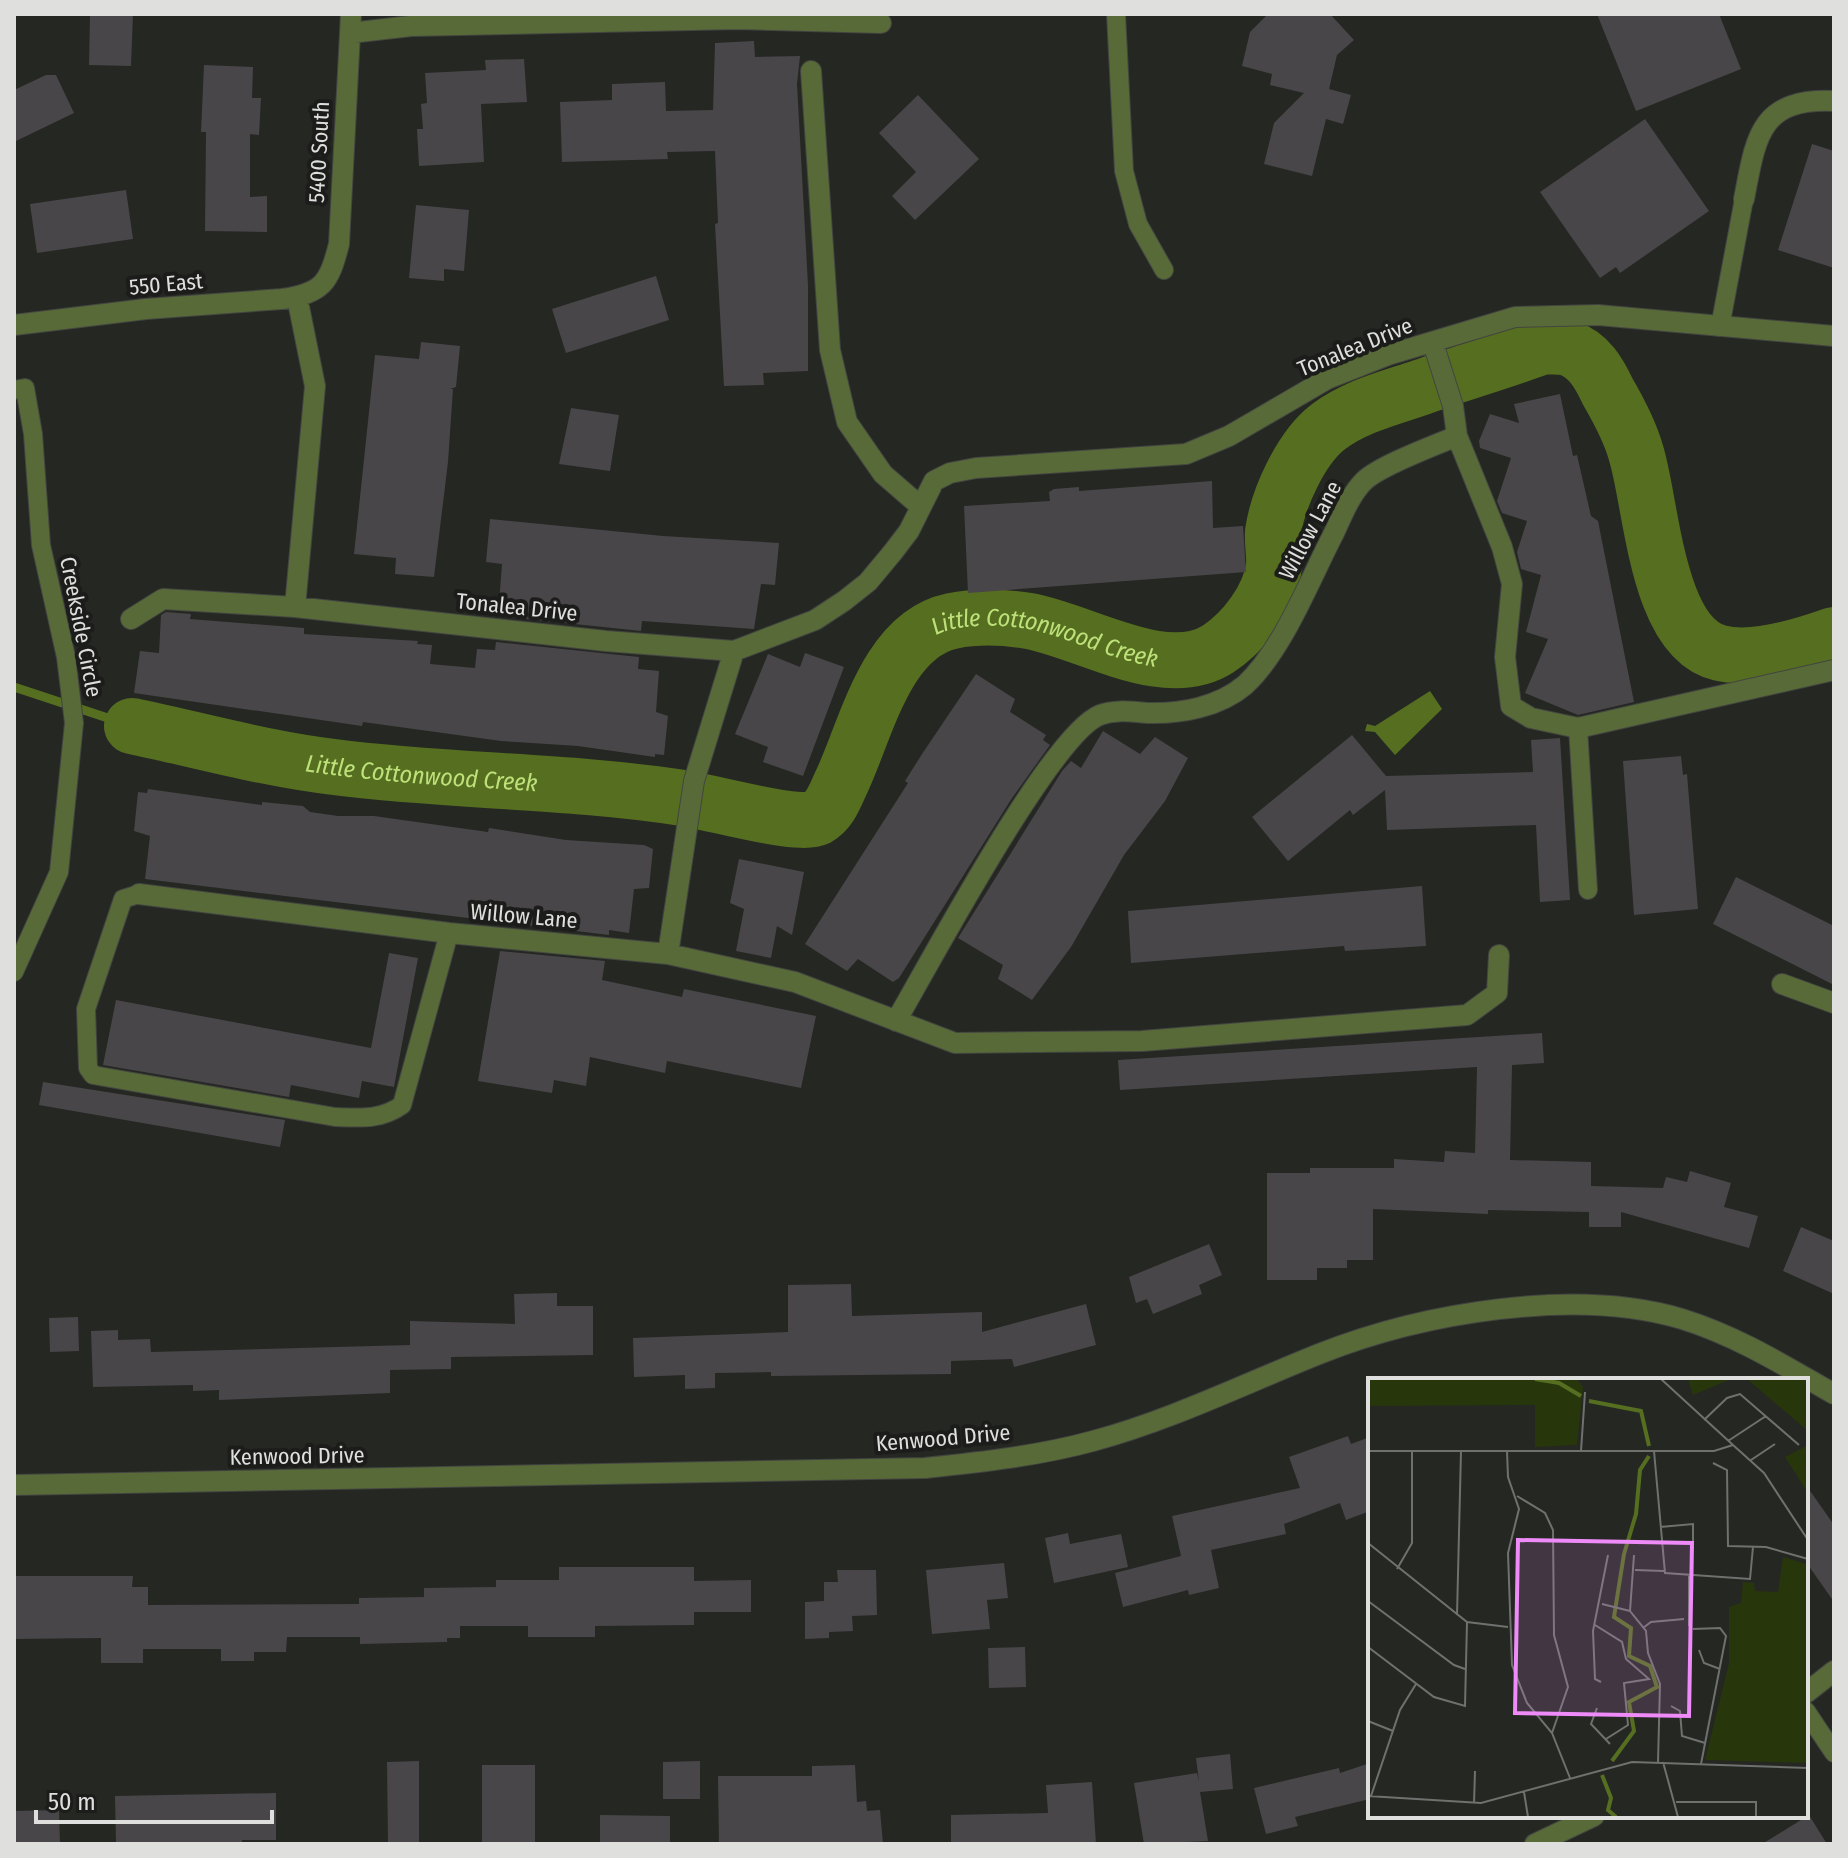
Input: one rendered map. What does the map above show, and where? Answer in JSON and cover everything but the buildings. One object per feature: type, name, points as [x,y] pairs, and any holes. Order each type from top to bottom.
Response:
[{"type":"street","points":[[350,24],[411,26],[738,19],[881,23]]},
{"type":"street","name":"5400 South","points":[[320,288],[332,273],[339,244],[350,24]]},
{"type":"street","points":[[811,71],[830,350],[847,422],[883,474],[920,506]]},
{"type":"street","points":[[1744,199],[1754,148],[1764,124],[1776,112],[1791,105],[1834,101]]},
{"type":"street","name":"550 East","points":[[14,325],[297,297],[320,288]]},
{"type":"street","points":[[295,607],[315,386],[297,297]]},
{"type":"street","name":"Tonalea Drive","points":[[131,619],[163,599],[295,607],[633,644],[734,651],[815,620],[868,582],[909,531],[934,481],[950,473],[976,468],[1186,454],[1229,436],[1327,379],[1515,317],[1545,314],[1834,336]]},
{"type":"street","points":[[1433,343],[1453,406],[1457,436],[1502,547],[1512,584],[1505,657],[1511,706],[1531,718],[1578,728],[1834,670]]},
{"type":"street","name":"Willow Lane","points":[[896,1021],[975,881],[1072,736],[1098,715],[1122,710],[1171,713],[1195,709],[1221,700],[1245,684],[1286,626],[1349,502],[1366,479],[1457,436]]},
{"type":"street","points":[[668,954],[694,781],[734,651]]},
{"type":"street","name":"Willow Lane","points":[[139,894],[449,933],[668,954],[795,982],[955,1043],[1142,1041],[1242,1030],[1467,1015],[1497,993],[1499,955]]},
{"type":"street","points":[[1782,984],[1834,1003]]},
{"type":"street","name":"Kenwood Drive","points":[[14,1485],[925,1468],[1006,1459],[1094,1441],[1206,1402],[1322,1352],[1391,1331],[1463,1315],[1561,1305],[1621,1307],[1681,1319],[1739,1340],[1806,1378]]},
{"type":"street","name":"Kenwood Drive","points":[[1808,1379],[1834,1394]]},
{"type":"street","points":[[1808,1691],[1834,1671]]},
{"type":"street","points":[[1535,1844],[1590,1818]]},
{"type":"lane","points":[[1116,14],[1124,171],[1138,224],[1164,270]]},
{"type":"lane","points":[[1720,327],[1744,199]]},
{"type":"lane","name":"Creekside Circle","points":[[14,390],[25,388],[33,434],[41,545],[69,675],[74,723],[59,872],[14,972]]},
{"type":"lane","points":[[1578,728],[1588,890]]},
{"type":"lane","points":[[139,894],[123,899],[86,1009],[88,1068],[93,1075],[335,1117],[364,1119],[388,1115],[402,1105],[449,933]]},
{"type":"lane","points":[[1808,1714],[1834,1753]]},
{"type":"shaded area","points":[[1430,691],[1442,709],[1395,755],[1375,732],[1365,731],[1367,724],[1375,726]]},
{"type":"waterway","name":"Little Cottonwood Creek","points":[[132,726],[309,764],[421,776],[639,792],[773,817],[817,818],[834,798],[869,713],[894,665],[910,645],[929,630],[961,619],[1000,618],[1051,626],[1150,658],[1197,658],[1218,649],[1246,624],[1267,590],[1274,566],[1273,532],[1280,504],[1300,460],[1318,436],[1350,413],[1374,403],[1544,346],[1568,348],[1588,360],[1620,414],[1636,453],[1660,566],[1670,597],[1682,623],[1699,642],[1720,653],[1747,655],[1793,648],[1834,635]]},
{"type":"waterway","name":"Little Cottonwood Creek","points":[[14,687],[132,726]]}]
